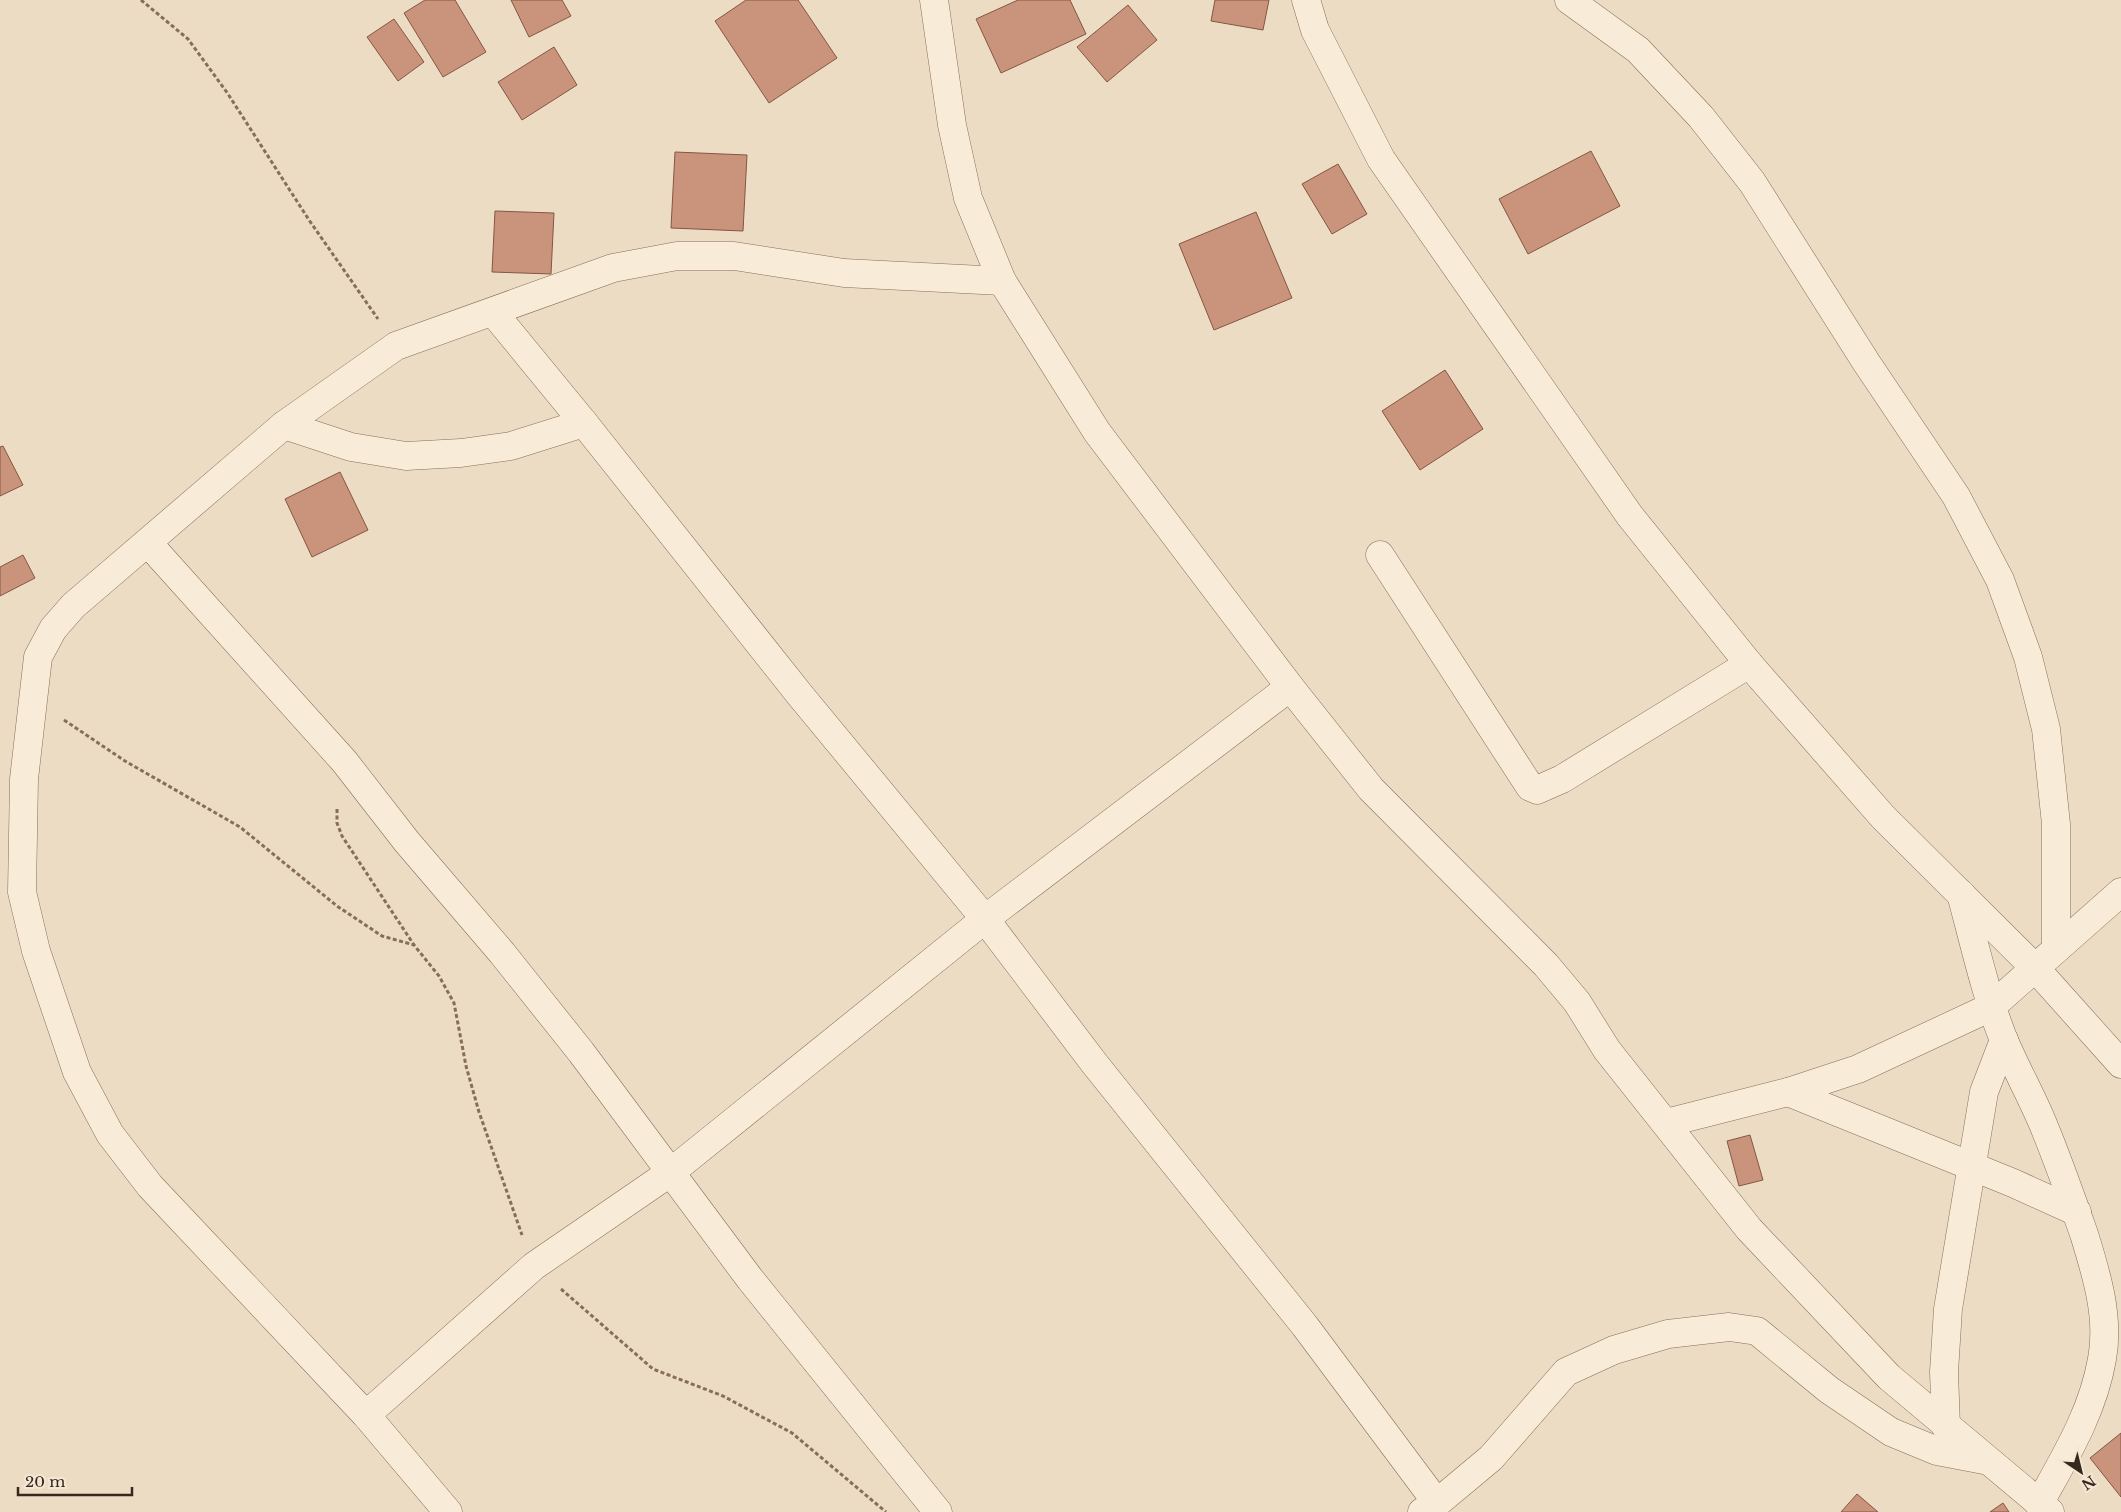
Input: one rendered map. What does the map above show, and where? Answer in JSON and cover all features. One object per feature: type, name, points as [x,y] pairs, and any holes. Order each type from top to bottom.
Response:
[{"type":"street","points":[[934,0],[952,125],[968,198],[1002,281],[1097,432],[1290,687],[1371,789],[1546,965],[1577,1002],[1607,1050],[1748,1229],[1889,1377],[2044,1508],[2094,1395],[2103,1358],[2103,1318],[2097,1274],[2043,1124],[2004,1040],[1991,1006],[1960,892]]},
{"type":"street","points":[[1306,0],[1315,30],[1381,159],[1630,516],[1749,664],[1883,817],[2036,969],[2121,1064]]},
{"type":"street","points":[[1569,0],[1638,50],[1701,117],[1752,182],[1866,362],[1956,496],[2000,580],[2028,657],[2046,729],[2056,824],[2056,949]]},
{"type":"street","points":[[448,1512],[366,1415],[150,1186],[110,1134],[78,1072],[36,951],[22,892],[24,779],[38,657],[54,629],[73,606],[284,425],[396,346],[613,268],[677,256],[734,256],[844,273],[1002,281]]},
{"type":"street","points":[[493,312],[584,423],[800,695],[985,919],[1094,1063],[1305,1326],[1429,1508],[1491,1458],[1566,1372],[1614,1350],[1668,1334],[1729,1326],[1757,1331],[1828,1390],[1891,1432],[1936,1451],[1986,1460]]},
{"type":"street","points":[[284,425],[352,448],[406,456],[461,453],[511,446],[584,423]]},
{"type":"street","points":[[148,543],[344,761],[581,1052],[750,1279],[938,1512]]},
{"type":"street","points":[[1380,555],[1530,787],[1537,790],[1562,779],[1749,664]]},
{"type":"street","points":[[366,1415],[534,1266],[671,1172],[985,919],[1290,687]]},
{"type":"street","points":[[1666,1123],[1788,1092],[1858,1069],[1991,1006],[2036,969],[2121,892]]},
{"type":"street","points":[[1946,1426],[1944,1372],[1948,1309],[1984,1092],[2004,1040]]},
{"type":"street","points":[[1788,1092],[1973,1167],[2076,1212]]},
{"type":"path","points":[[141,0],[188,39],[228,94],[309,220],[396,346]]},
{"type":"path","points":[[32,698],[125,761],[240,827],[337,906],[382,936],[414,945]]},
{"type":"path","points":[[344,761],[337,823],[342,836],[414,945],[439,976],[454,1003],[466,1066],[478,1112],[508,1202],[534,1266],[653,1369],[723,1396],[792,1432],[886,1512]]},
{"type":"building","points":[[425,0],[455,0],[486,52],[443,77],[404,13]]},
{"type":"building","points":[[511,0],[562,0],[571,16],[529,37]]},
{"type":"building","points":[[746,0],[798,0],[837,58],[769,103],[715,21]]},
{"type":"building","points":[[1018,0],[1070,0],[1086,34],[1001,73],[976,19]]},
{"type":"building","points":[[1215,0],[1269,0],[1263,30],[1211,21]]},
{"type":"building","points":[[1128,5],[1157,40],[1107,82],[1077,47]]},
{"type":"building","points":[[394,19],[424,62],[398,81],[367,37]]},
{"type":"building","points":[[554,47],[577,85],[522,120],[498,82]]},
{"type":"building","points":[[1591,151],[1620,206],[1528,254],[1499,199]]},
{"type":"building","points":[[675,152],[747,155],[743,231],[671,228]]},
{"type":"building","points":[[1338,164],[1367,214],[1332,234],[1302,184]]},
{"type":"building","points":[[495,211],[554,213],[551,274],[492,272]]},
{"type":"building","points":[[1256,212],[1292,298],[1214,330],[1179,244]]},
{"type":"building","points":[[1445,370],[1483,429],[1420,470],[1382,411]]},
{"type":"building","points":[[3,446],[23,485],[0,496],[0,447]]},
{"type":"building","points":[[340,472],[368,530],[312,557],[285,499]]},
{"type":"building","points":[[23,555],[35,578],[0,596],[0,567]]},
{"type":"building","points":[[1750,1135],[1763,1180],[1739,1186],[1727,1141]]},
{"type":"building","points":[[2121,1433],[2121,1497],[2090,1458]]},
{"type":"building","points":[[1857,1494],[1878,1512],[1841,1512]]},
{"type":"building","points":[[2003,1503],[2009,1512],[1990,1512]]}]
